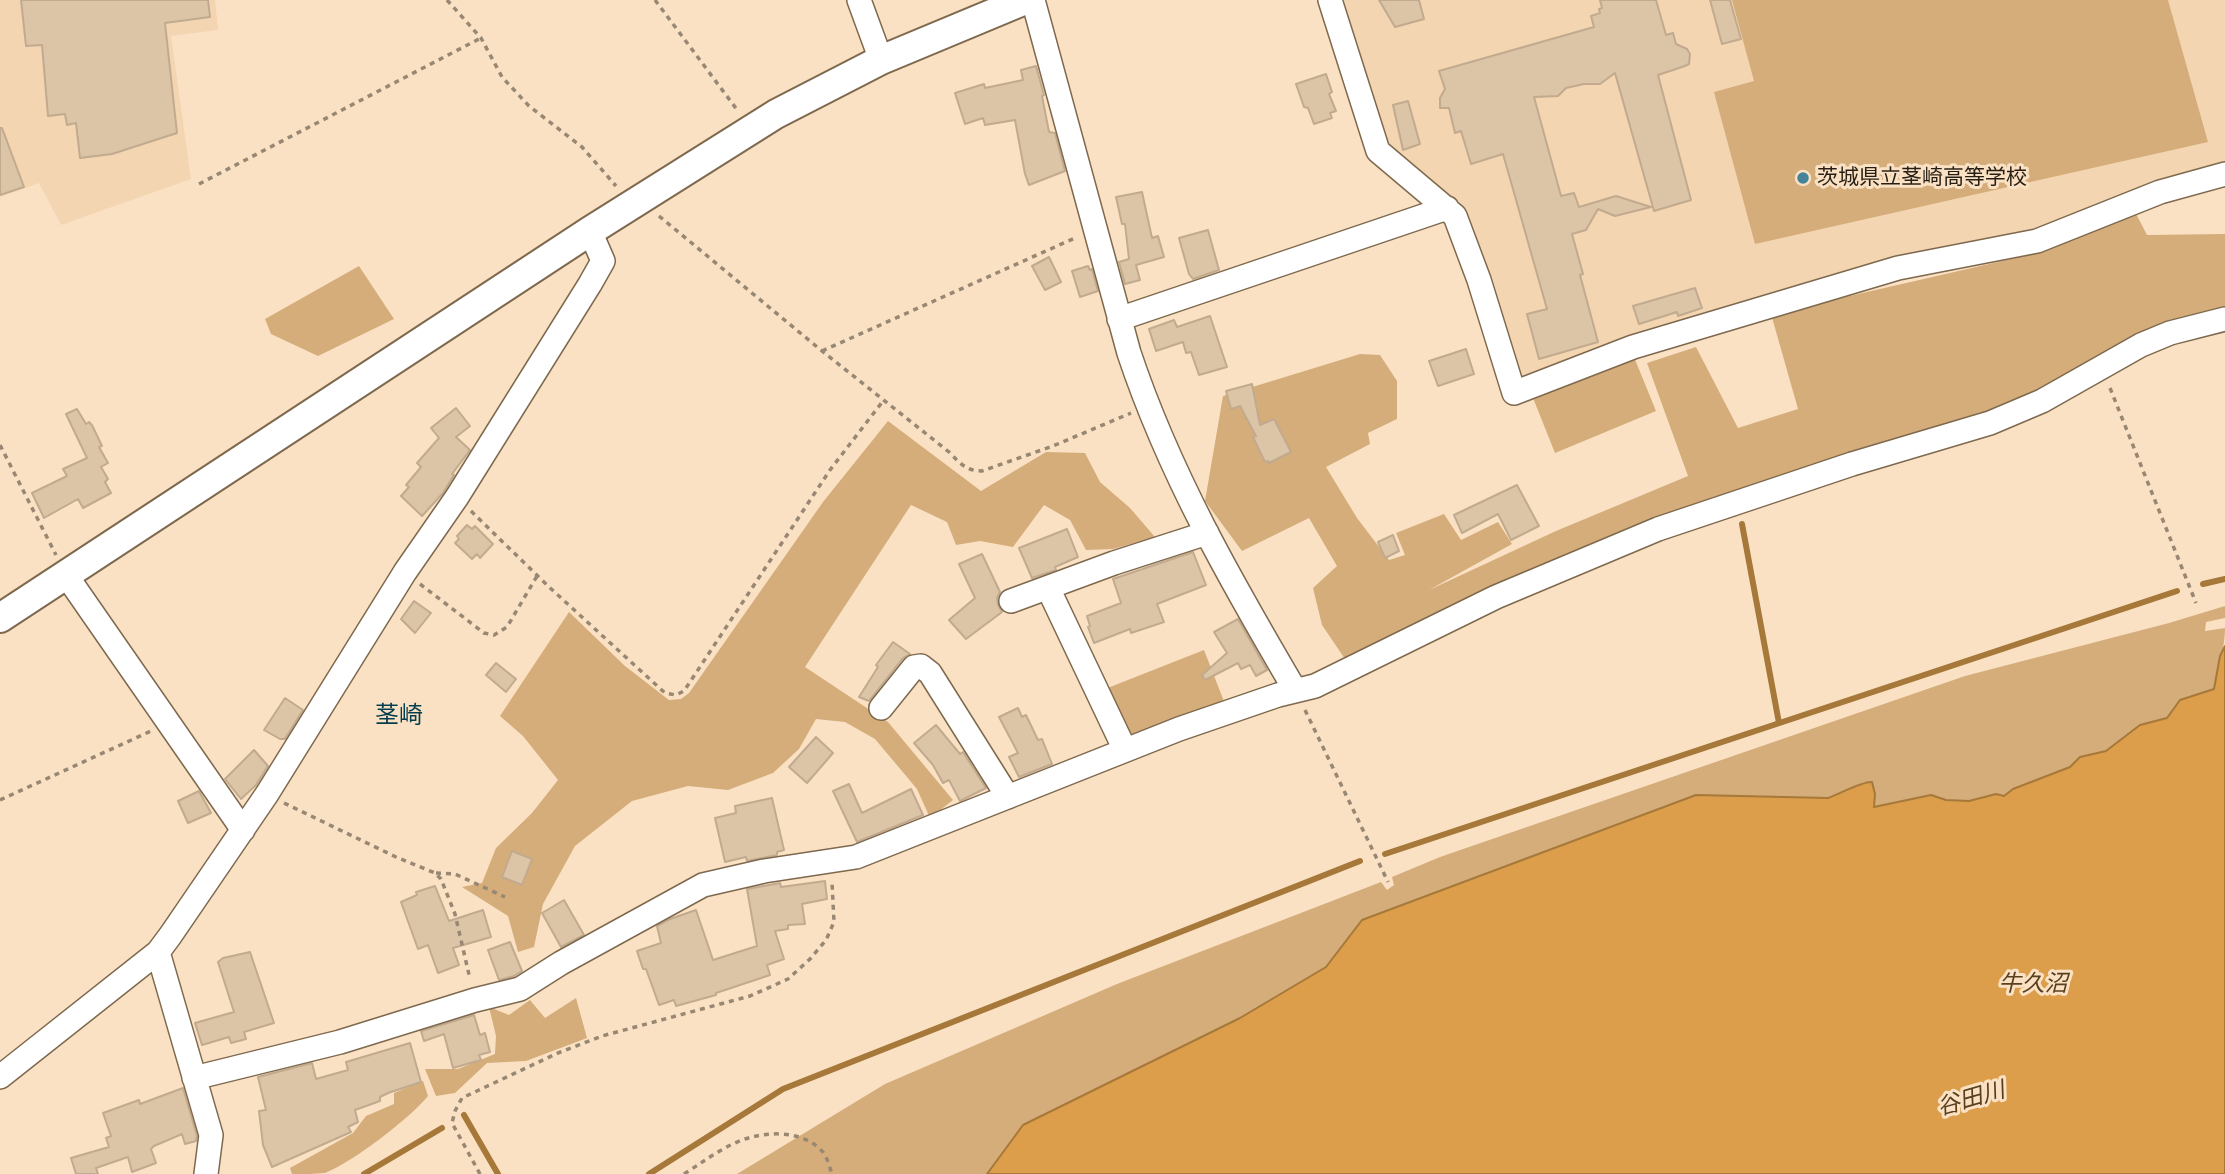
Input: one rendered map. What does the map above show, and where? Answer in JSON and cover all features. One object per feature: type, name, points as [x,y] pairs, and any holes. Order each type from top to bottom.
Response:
[{"type":"street","points":[[859,0],[881,60]]},
{"type":"street","points":[[0,618],[590,231],[752,129],[824,88],[881,60],[1026,0]]},
{"type":"street","points":[[1033,0],[1119,319],[1147,407],[1173,468],[1230,579],[1295,690]]},
{"type":"street","points":[[1330,0],[1378,151],[1455,216],[1479,280],[1514,393],[1633,347],[1898,268],[2037,241],[2160,192],[2225,174]]},
{"type":"street","points":[[1119,319],[1447,208]]},
{"type":"street","points":[[0,1077],[158,952],[267,794],[405,572],[457,497],[603,261],[590,231]]},
{"type":"street","points":[[194,1078],[340,1042],[475,1000],[520,989],[561,963],[703,885],[764,871],[856,857],[1179,729],[1295,690],[1315,686],[1496,597],[1623,543],[1852,464],[1990,422],[2042,401],[2141,345],[2170,333],[2225,319]]},
{"type":"street","points":[[1011,601],[1207,533]]},
{"type":"street","points":[[66,575],[243,830]]},
{"type":"street","points":[[1048,588],[1125,750]]},
{"type":"street","points":[[881,708],[914,667],[921,666],[930,673],[1008,797]]},
{"type":"street","points":[[158,952],[211,1135],[206,1174]]},
{"type":"path","points":[[447,0],[481,38],[502,77],[529,106],[582,147],[635,202],[949,452],[964,467],[972,471],[982,471],[1053,446],[1147,407]]},
{"type":"path","points":[[655,0],[752,129]]},
{"type":"path","points":[[199,184],[481,38]]},
{"type":"path","points":[[821,351],[1097,231]]},
{"type":"path","points":[[2102,368],[2196,603]]},
{"type":"path","points":[[457,497],[537,576],[665,693],[677,695],[684,691],[830,470],[883,401]]},
{"type":"path","points":[[0,445],[66,575]]},
{"type":"path","points":[[405,572],[484,633],[494,635],[506,627],[537,576]]},
{"type":"path","points":[[1295,690],[1388,881]]},
{"type":"path","points":[[0,800],[169,722]]},
{"type":"path","points":[[267,794],[396,857],[435,873],[455,874],[505,897]]},
{"type":"path","points":[[480,1174],[452,1123],[454,1111],[462,1098],[591,1040],[662,1018],[750,996],[788,979],[827,940],[834,922],[830,860]]},
{"type":"path","points":[[435,873],[441,879],[455,914],[475,1000]]},
{"type":"path","points":[[684,1174],[729,1145],[749,1136],[767,1133],[807,1140],[823,1151],[832,1174]]},
{"type":"shaded area","points":[[0,0],[215,0],[218,30],[171,36],[191,179],[61,225],[39,183],[0,197]]},
{"type":"shaded area","name":"茨城県立茎崎高等学校","points":[[1339,0],[2225,0],[2225,165],[2028,234],[1528,379],[1520,375],[1460,202],[1384,147]]},
{"type":"shaded area","points":[[1732,0],[2168,0],[2208,142],[1755,244],[1714,92],[1754,81]]},
{"type":"shaded area","points":[[2134,210],[2147,235],[2225,234],[2225,308],[2038,395],[1660,521],[1347,662],[1322,625],[1313,588],[1337,566],[1309,518],[1242,551],[1205,501],[1223,396],[1360,354],[1380,355],[1397,381],[1397,419],[1368,433],[1370,444],[1326,467],[1357,518],[1389,560],[1405,555],[1396,533],[1444,514],[1461,540],[1498,522],[1512,544],[1429,590],[1556,531],[1688,476],[1647,363],[1696,347],[1738,428],[1798,409],[1771,314],[2037,253]]},
{"type":"shaded area","points":[[359,266],[394,319],[318,356],[271,334],[265,319]]},
{"type":"shaded area","points":[[1634,357],[1656,411],[1555,453],[1533,398]]},
{"type":"shaded area","points":[[888,421],[981,491],[1046,452],[1085,453],[1100,482],[1130,508],[1155,537],[1113,549],[1086,550],[1070,520],[1044,505],[1013,547],[980,541],[956,545],[947,522],[911,505],[805,667],[888,722],[953,800],[930,818],[917,789],[875,739],[845,722],[816,719],[799,749],[773,773],[728,790],[688,786],[632,801],[575,846],[543,904],[534,947],[518,952],[508,916],[462,887],[482,883],[496,848],[532,813],[558,780],[523,736],[500,716],[569,612],[625,666],[669,700],[681,699],[689,693],[823,502]]},
{"type":"shaded area","points":[[2225,606],[2225,618],[2206,622],[2205,631],[2225,628],[2223,651],[2214,689],[2180,700],[2167,718],[2140,725],[2106,751],[2080,757],[2070,767],[2013,789],[2004,796],[1996,794],[1969,801],[1946,800],[1931,795],[1873,807],[1875,794],[1865,782],[1828,798],[1696,795],[1362,920],[1326,967],[1240,1018],[1023,1125],[987,1174],[737,1174],[885,1084],[1117,984],[1381,882],[1387,890],[1394,885],[1392,877],[1440,857],[1965,676]]},
{"type":"shaded area","points":[[1204,650],[1225,704],[1127,743],[1105,689]]},
{"type":"shaded area","points":[[576,998],[587,1038],[526,1061],[487,1063],[455,1093],[436,1096],[425,1069],[458,1069],[495,1054],[496,1036],[489,1007],[509,1015],[530,1000],[545,1018]]},
{"type":"shaded area","points":[[423,1081],[428,1096],[408,1116],[365,1150],[325,1173],[292,1174],[290,1168],[353,1133],[366,1116],[394,1104],[394,1093]]},
{"type":"water","name":"牛久沼","points":[[2225,646],[2225,1174],[987,1174],[1023,1125],[1240,1018],[1326,967],[1362,920],[1696,795],[1828,798],[1872,782],[1874,807],[1931,795],[1946,800],[1969,801],[1996,794],[2004,796],[2013,789],[2070,767],[2080,757],[2106,751],[2140,725],[2167,718],[2180,700],[2214,689],[2220,656]]},
{"type":"building","points":[[21,0],[208,0],[210,17],[165,23],[177,133],[112,154],[80,158],[76,123],[67,125],[65,114],[48,116],[42,45],[26,46]]},
{"type":"building","points":[[1379,0],[1419,0],[1424,19],[1395,27]]},
{"type":"building","points":[[1600,0],[1656,0],[1666,35],[1673,33],[1676,44],[1687,49],[1690,54],[1689,64],[1658,75],[1691,200],[1654,211],[1615,73],[1600,84],[1566,88],[1558,96],[1534,97],[1561,196],[1574,193],[1579,207],[1616,196],[1651,207],[1615,216],[1598,209],[1586,230],[1572,234],[1598,342],[1539,359],[1527,314],[1547,309],[1503,154],[1471,164],[1461,131],[1455,133],[1449,108],[1440,108],[1440,98],[1445,89],[1439,71],[1594,27],[1591,16],[1600,13]]},
{"type":"building","points":[[1710,0],[1730,0],[1741,39],[1722,44]]},
{"type":"building","points":[[1036,66],[1044,95],[1042,96],[1049,132],[1055,133],[1065,171],[1029,185],[1015,120],[985,125],[983,118],[965,124],[955,93],[984,84],[985,88],[1023,80],[1021,70]]},
{"type":"building","points":[[1326,74],[1332,92],[1329,94],[1336,111],[1330,113],[1332,118],[1314,124],[1308,108],[1304,107],[1296,84]]},
{"type":"building","points":[[1408,101],[1420,144],[1403,150],[1393,105]]},
{"type":"building","points":[[0,128],[24,187],[0,195]]},
{"type":"building","points":[[1142,192],[1152,238],[1158,236],[1164,257],[1136,265],[1140,280],[1125,284],[1119,262],[1129,259],[1125,224],[1122,224],[1116,197]]},
{"type":"building","points":[[1208,230],[1219,270],[1193,279],[1189,274],[1179,238]]},
{"type":"building","points":[[1049,257],[1061,282],[1045,290],[1032,266]]},
{"type":"building","points":[[1088,266],[1092,269],[1098,291],[1080,297],[1072,271]]},
{"type":"building","points":[[1695,288],[1702,308],[1678,316],[1677,312],[1639,324],[1633,306]]},
{"type":"building","points":[[1210,316],[1227,367],[1199,375],[1191,352],[1186,353],[1183,342],[1156,351],[1149,329],[1174,320],[1177,327]]},
{"type":"building","points":[[1466,349],[1474,374],[1438,386],[1429,361]]},
{"type":"building","points":[[1252,384],[1260,425],[1274,419],[1291,452],[1269,463],[1265,462],[1253,437],[1256,436],[1240,406],[1231,409],[1226,391]]},
{"type":"building","points":[[456,408],[470,426],[456,437],[470,450],[452,474],[454,475],[443,493],[422,516],[401,496],[409,487],[406,485],[421,467],[417,463],[439,438],[431,428]]},
{"type":"building","points":[[77,409],[86,424],[89,422],[92,425],[102,446],[99,447],[108,463],[101,467],[108,479],[105,482],[111,493],[83,508],[78,499],[44,518],[32,493],[67,476],[63,469],[87,458],[66,414]]},
{"type":"building","points":[[1517,485],[1539,526],[1511,540],[1498,514],[1462,533],[1454,515]]},
{"type":"building","points":[[467,525],[472,529],[475,526],[493,544],[480,558],[477,554],[472,559],[455,543],[459,539],[457,536]]},
{"type":"building","points":[[1067,529],[1078,557],[1055,567],[1056,570],[1032,578],[1019,548]]},
{"type":"building","points":[[1393,535],[1399,551],[1385,558],[1378,542]]},
{"type":"building","points":[[1193,552],[1206,585],[1157,604],[1164,622],[1131,633],[1130,629],[1094,643],[1087,616],[1121,603],[1113,579]]},
{"type":"building","points":[[982,554],[1000,592],[997,598],[1002,612],[966,639],[949,620],[975,598],[959,564]]},
{"type":"building","points":[[414,601],[431,613],[415,633],[401,619]]},
{"type":"building","points":[[1238,619],[1267,670],[1256,676],[1250,665],[1241,669],[1238,663],[1205,680],[1202,675],[1227,653],[1214,632]]},
{"type":"building","points":[[893,642],[910,654],[903,658],[869,701],[859,697],[878,667],[876,665]]},
{"type":"building","points":[[496,663],[516,679],[506,692],[486,675]]},
{"type":"building","points":[[285,698],[303,710],[285,739],[280,739],[264,730]]},
{"type":"building","points":[[1018,708],[1022,717],[1026,715],[1038,740],[1042,739],[1052,764],[1019,777],[1009,757],[1018,753],[999,717]]},
{"type":"building","points":[[936,725],[960,754],[963,752],[986,788],[960,801],[949,780],[943,783],[933,765],[914,743]]},
{"type":"building","points":[[816,737],[833,753],[807,783],[789,767]]},
{"type":"building","points":[[254,750],[268,766],[256,785],[241,799],[225,779]]},
{"type":"building","points":[[849,784],[862,813],[911,789],[923,815],[857,842],[833,791]]},
{"type":"building","points":[[199,791],[211,813],[188,823],[178,801]]},
{"type":"building","points":[[772,798],[784,850],[777,852],[777,855],[747,861],[746,857],[725,862],[715,818],[736,813],[735,806]]},
{"type":"building","points":[[512,851],[532,859],[522,885],[502,877]]},
{"type":"building","points":[[825,881],[827,899],[802,904],[805,924],[788,925],[788,929],[775,931],[784,959],[767,965],[770,975],[676,1006],[674,1000],[659,1005],[637,951],[661,943],[657,926],[696,910],[713,960],[757,946],[747,889],[780,883],[781,887]]},
{"type":"building","points":[[435,886],[449,921],[483,910],[491,937],[453,948],[459,965],[438,973],[428,945],[418,949],[401,902],[417,895],[416,892]]},
{"type":"building","points":[[564,900],[584,935],[561,947],[542,913]]},
{"type":"building","points":[[510,942],[522,971],[499,980],[488,950]]},
{"type":"building","points":[[250,952],[274,1023],[244,1032],[246,1039],[231,1043],[229,1037],[202,1045],[195,1023],[234,1012],[218,962],[223,958]]},
{"type":"building","points":[[474,1015],[480,1035],[485,1033],[490,1052],[479,1055],[481,1060],[453,1068],[444,1034],[424,1041],[421,1031]]},
{"type":"building","points":[[410,1043],[421,1082],[388,1093],[380,1097],[380,1101],[355,1110],[358,1122],[348,1127],[351,1132],[272,1167],[263,1145],[259,1111],[266,1110],[258,1077],[312,1063],[316,1079],[348,1070],[346,1062]]},
{"type":"building","points":[[183,1088],[197,1136],[196,1141],[185,1144],[182,1134],[154,1146],[151,1149],[156,1163],[132,1172],[128,1157],[96,1168],[98,1174],[76,1174],[71,1158],[109,1147],[106,1138],[111,1136],[103,1113],[139,1100],[140,1104]]},
{"type":"waterway","points":[[1742,524],[1779,723]]},
{"type":"waterway","points":[[2203,584],[2225,579]]},
{"type":"waterway","points":[[1385,854],[2177,591]]},
{"type":"waterway","points":[[649,1174],[783,1089],[1360,861]]},
{"type":"waterway","points":[[464,1115],[498,1174]]},
{"type":"waterway","points":[[364,1174],[442,1128]]},
{"type":"place","name":"茨城県立茎崎高等学校","points":[[1803,178]]},
{"type":"district","name":"茎崎","points":[[399,716]]},
{"type":"water label","name":"谷田川","points":[[1971,1099]]}]
